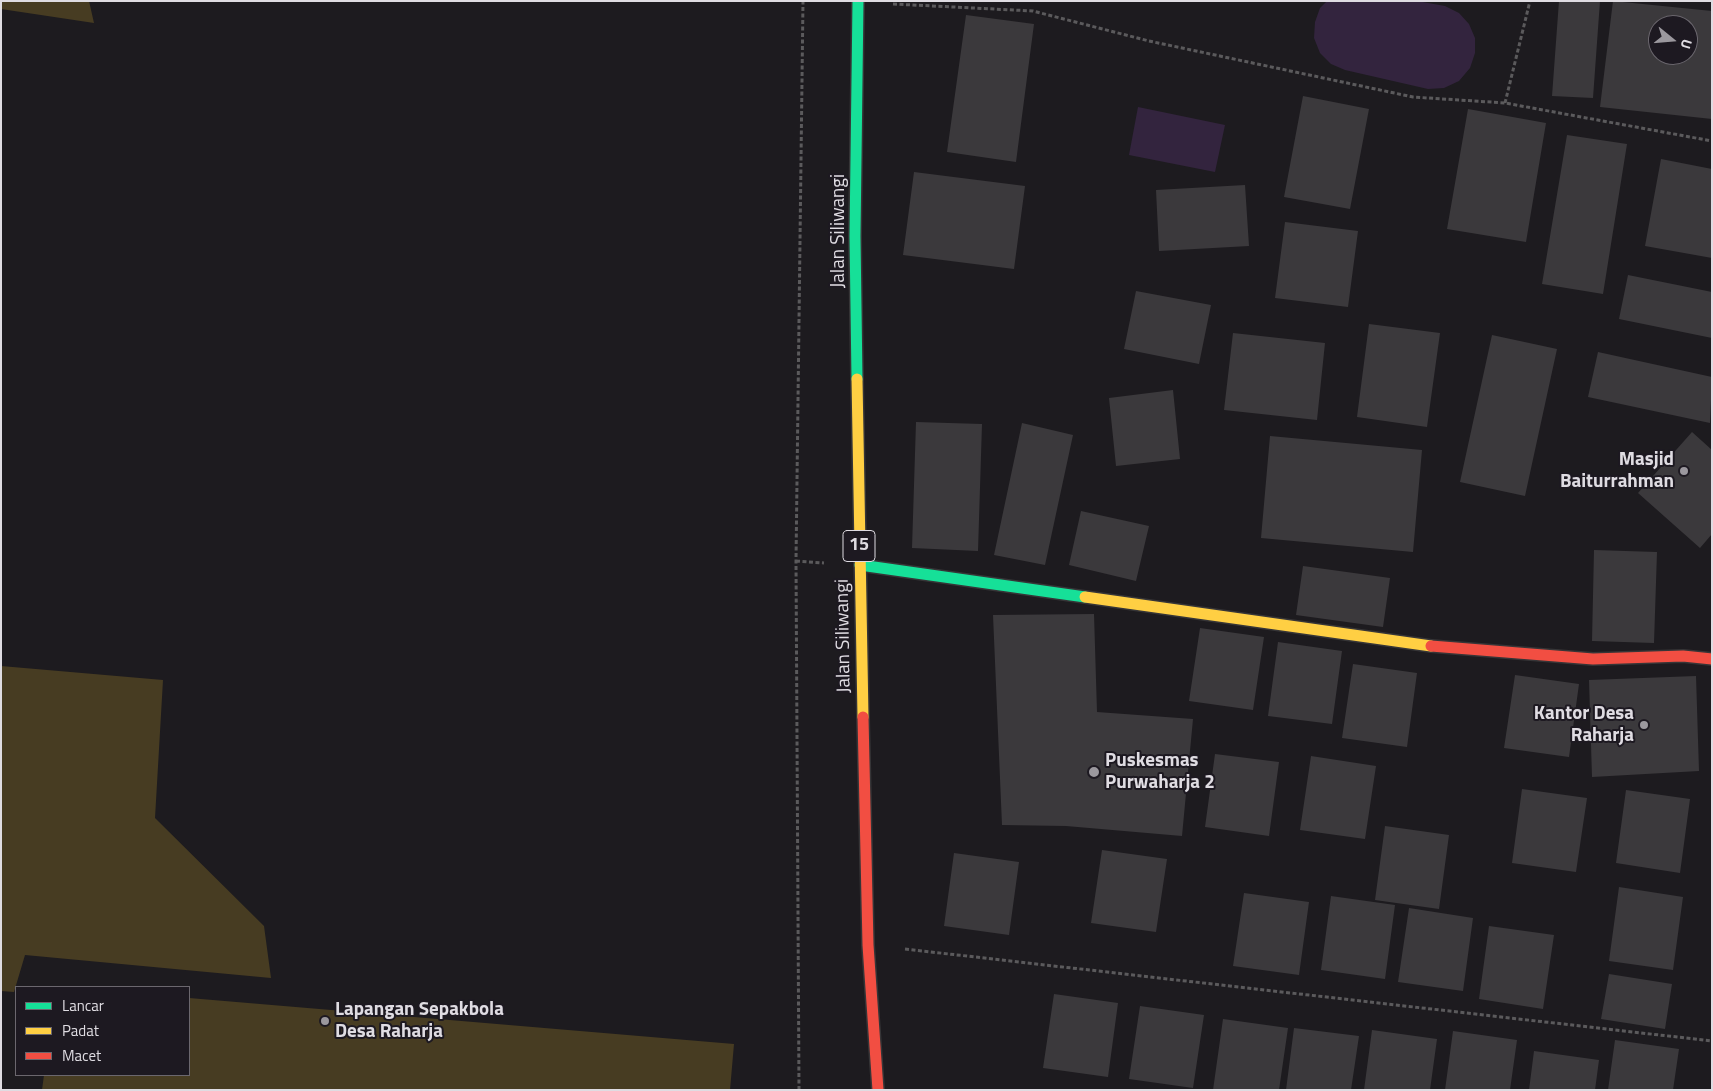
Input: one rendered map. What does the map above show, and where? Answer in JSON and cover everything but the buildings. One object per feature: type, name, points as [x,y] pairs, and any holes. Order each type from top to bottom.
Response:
[{"type":"main road","name":"Jalan Siliwangi","points":[[858,2],[855,236],[860,565],[868,945],[878,1090]]},
{"type":"main road","points":[[860,565],[1408,644],[1593,659],[1683,656],[1712,659]]},
{"type":"path","points":[[799,1090],[796,561],[803,1]]},
{"type":"path","points":[[1505,104],[1530,1]]},
{"type":"path","points":[[858,2],[1033,11],[1149,41],[1413,97],[1505,104],[1712,141]]},
{"type":"path","points":[[868,945],[1712,1041]]},
{"type":"shaded area","points":[[1,1],[89,1],[94,23],[1,9]]},
{"type":"shaded area","points":[[1327,1],[1417,1],[1445,6],[1459,13],[1469,24],[1475,38],[1475,53],[1470,68],[1459,81],[1444,88],[1428,89],[1345,70],[1331,64],[1320,53],[1314,38],[1315,22],[1320,8]]},
{"type":"shaded area","points":[[1138,107],[1225,125],[1215,172],[1129,155]]},
{"type":"shaded area","points":[[1,666],[163,680],[155,818],[264,926],[271,978],[25,955],[14,992],[1,991]]},
{"type":"shaded area","name":"Lapangan Sepakbola Desa Raharja","points":[[190,998],[734,1044],[730,1090],[42,1090],[44,1076],[190,1076]]},
{"type":"traffic: fast","points":[[857,379],[855,236],[858,1]]},
{"type":"traffic: fast","points":[[860,565],[1085,597]]},
{"type":"traffic: slow","points":[[857,379],[863,717]]},
{"type":"traffic: slow","points":[[1085,597],[1431,646]]},
{"type":"traffic: jam","points":[[1431,646],[1593,659],[1683,656],[1712,659]]},
{"type":"traffic: jam","points":[[863,717],[868,945],[878,1090]]},
{"type":"place","name":"Masjid Baiturrahman","points":[[1684,471]]},
{"type":"place","name":"Kantor Desa Raharja","points":[[1644,725]]},
{"type":"place","name":"Puskesmas Purwaharja 2","points":[[1094,772]]},
{"type":"place","name":"Lapangan Sepakbola Desa Raharja","points":[[325,1021]]}]
